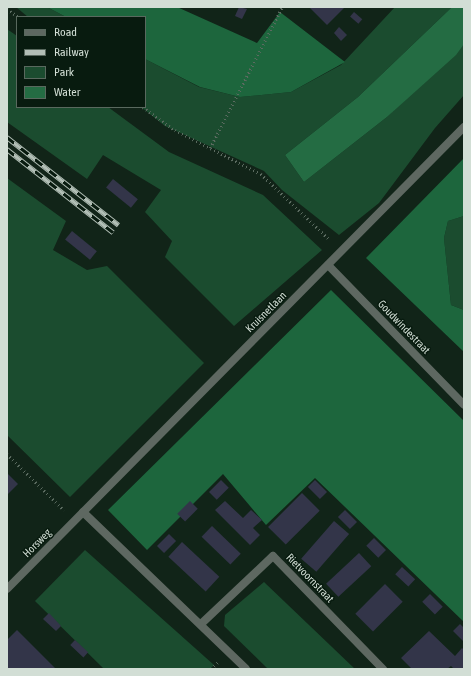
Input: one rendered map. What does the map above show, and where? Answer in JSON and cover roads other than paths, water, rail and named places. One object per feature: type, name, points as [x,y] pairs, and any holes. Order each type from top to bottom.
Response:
[{"type":"street","name":"Kruisnetlaan","points":[[83,512],[464,127]]},
{"type":"street","name":"Goudwindestraat","points":[[328,265],[464,405]]},
{"type":"street","name":"Horsweg","points":[[7,589],[83,512]]},
{"type":"street","points":[[83,512],[246,669]]},
{"type":"street","name":"Rietvoornstraat","points":[[201,624],[273,556],[383,669]]},
{"type":"water","points":[[452,7],[464,7],[464,44],[456,55],[387,117],[304,182],[285,155],[358,97]]},
{"type":"railway","points":[[7,137],[119,225]]},
{"type":"railway","points":[[7,149],[113,232]]}]
